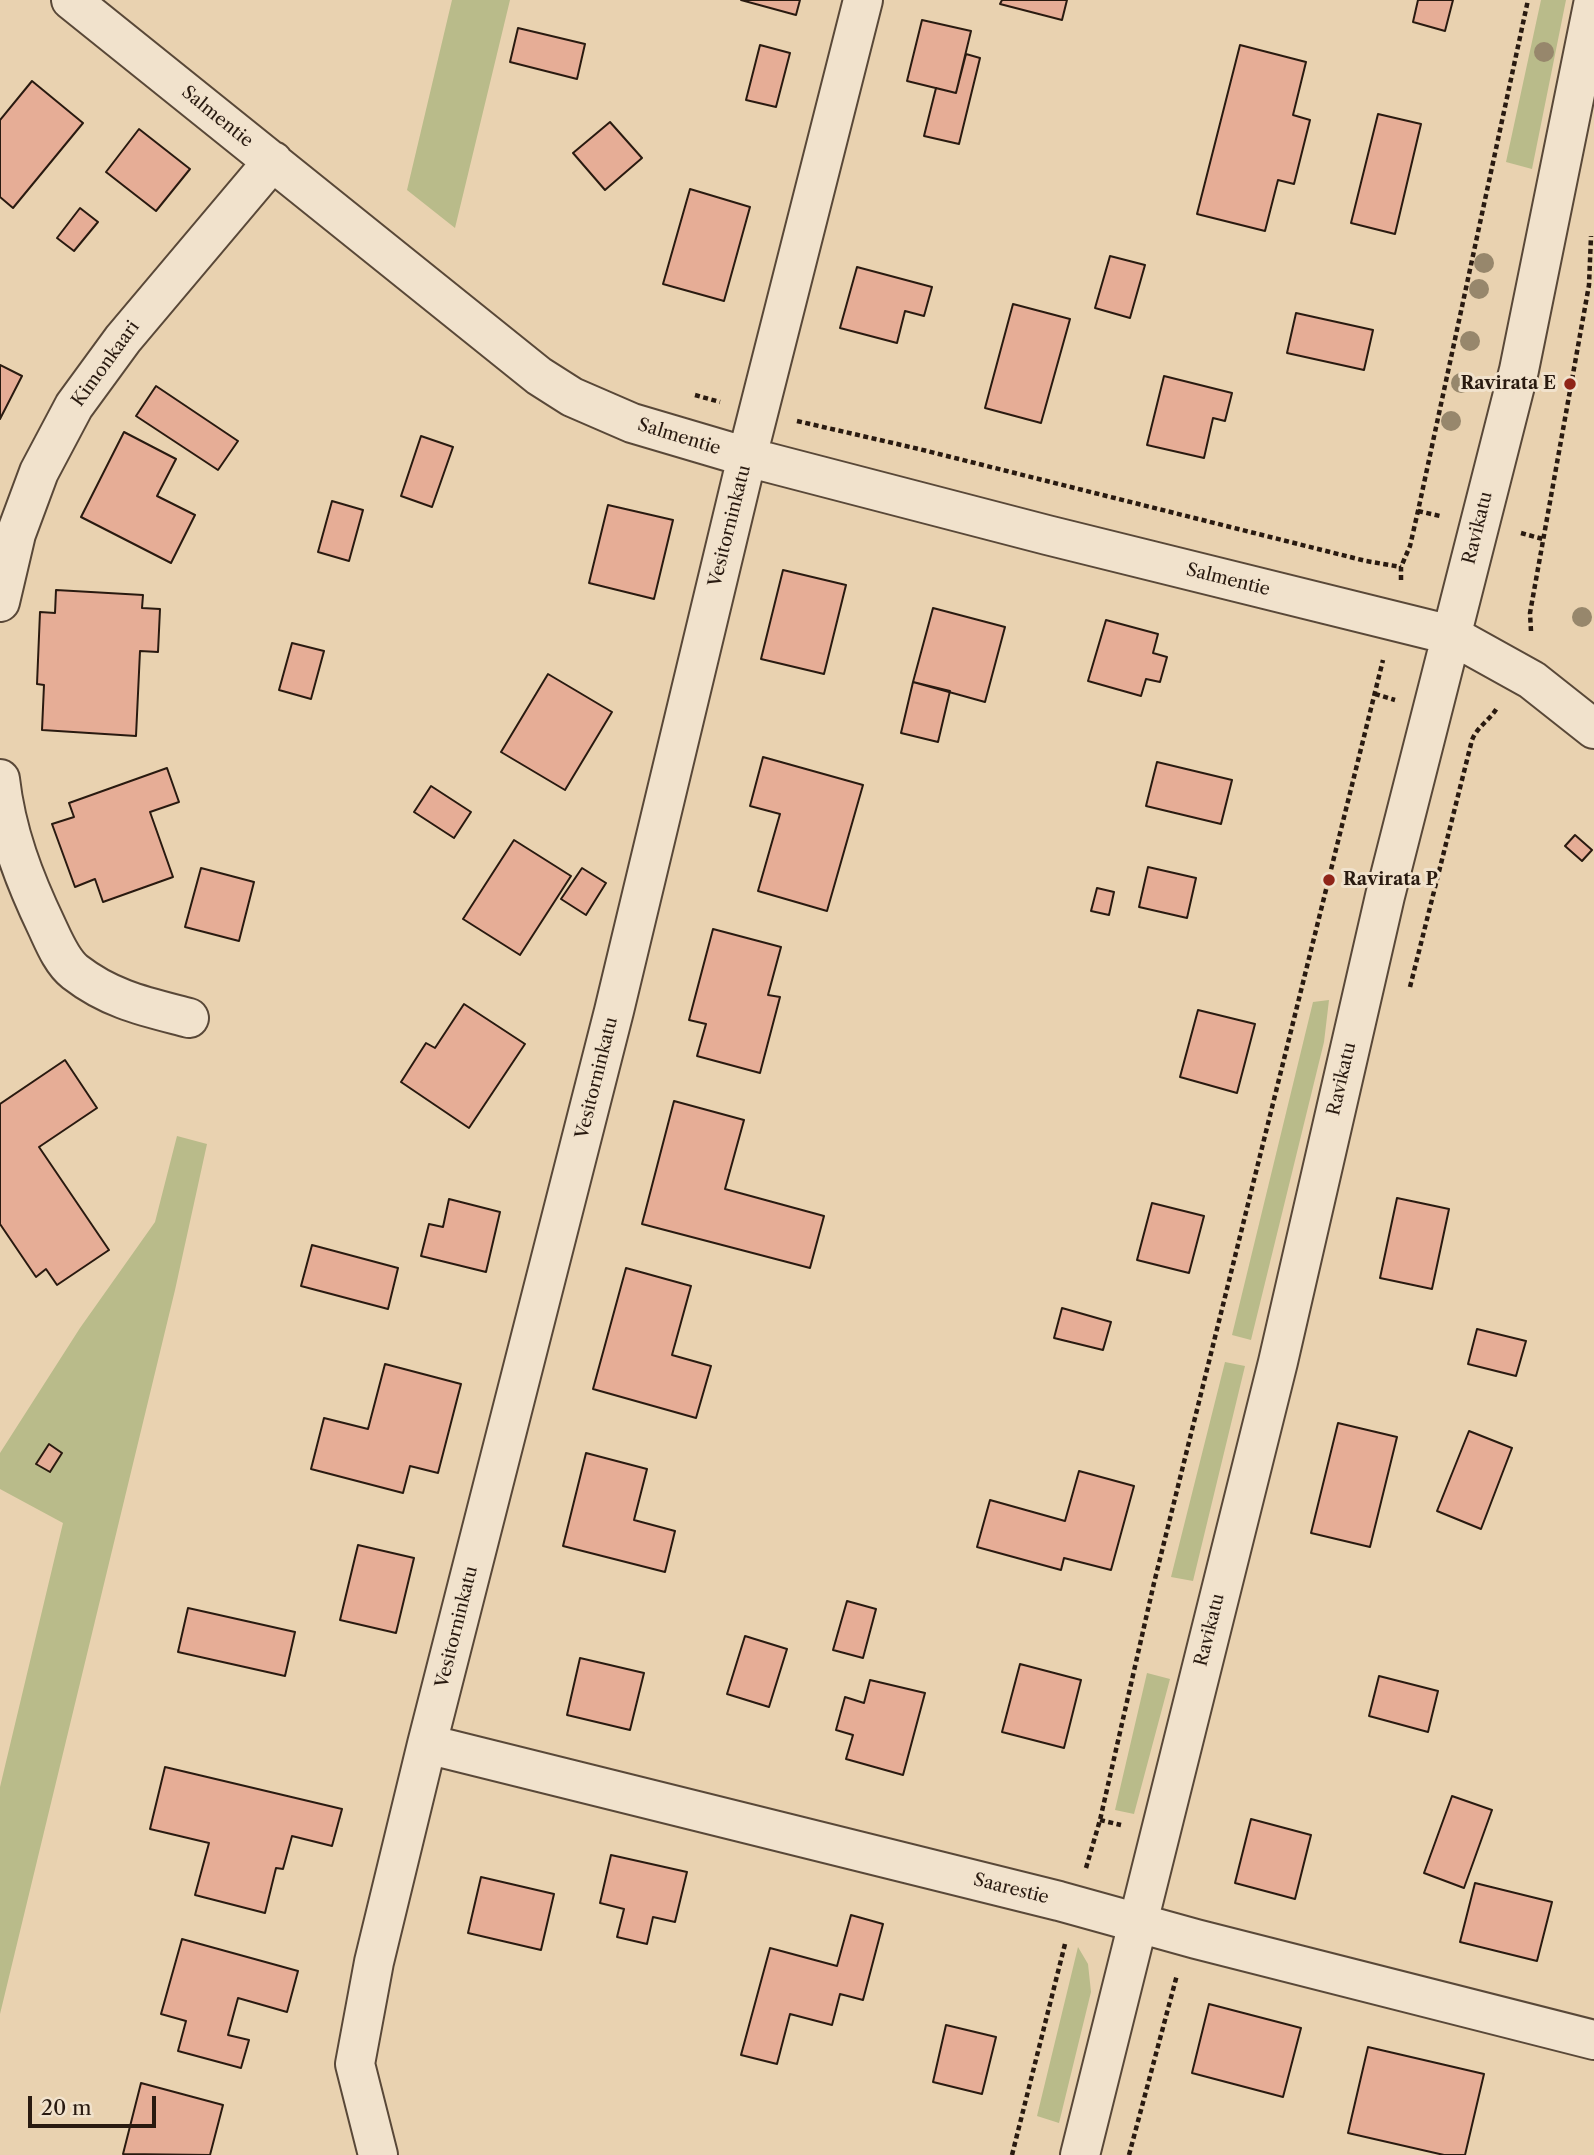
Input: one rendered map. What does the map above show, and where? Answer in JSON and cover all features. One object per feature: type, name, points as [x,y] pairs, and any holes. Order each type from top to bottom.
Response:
[{"type":"street","name":"Salmentie","points":[[71,0],[540,376],[572,397],[632,423],[747,457],[1451,635],[1532,680],[1594,729]]},
{"type":"street","name":"Vesitorninkatu","points":[[378,2155],[355,2064],[374,1962],[614,1011],[747,457],[863,0]]},
{"type":"street","name":"Ravikatu","points":[[1080,2155],[1278,1362],[1382,908],[1519,370],[1594,0]]},
{"type":"street","name":"Kimonkaari","points":[[0,602],[16,534],[39,472],[74,406],[122,339],[273,161]]},
{"type":"street","points":[[0,779],[4,810],[24,878],[57,947],[73,971],[118,999],[189,1018]]},
{"type":"street","name":"Saarestie","points":[[427,1744],[1007,1888],[1594,2040]]},
{"type":"path","points":[[1401,584],[1401,566],[1410,546],[1418,511],[1528,0]]},
{"type":"path","points":[[1531,634],[1530,612],[1589,285],[1591,234]]},
{"type":"path","points":[[683,392],[731,404]]},
{"type":"path","points":[[792,420],[919,449],[1366,561],[1401,566]]},
{"type":"path","points":[[1418,511],[1448,518]]},
{"type":"path","points":[[1521,533],[1543,539]]},
{"type":"path","points":[[1083,1878],[1100,1820],[1154,1583],[1386,648]]},
{"type":"path","points":[[1376,694],[1399,701]]},
{"type":"path","points":[[1100,1820],[1132,1828]]},
{"type":"path","points":[[1012,2155],[1068,1933]]},
{"type":"green space","points":[[452,0],[510,0],[455,228],[407,190]]},
{"type":"green space","points":[[1541,0],[1566,0],[1532,169],[1506,162]]},
{"type":"green space","points":[[1329,1000],[1324,1042],[1251,1340],[1232,1335],[1313,1002]]},
{"type":"green space","points":[[177,1136],[207,1144],[175,1290],[0,2014],[0,1787],[63,1523],[0,1489],[0,1453],[80,1328],[155,1222]]},
{"type":"green space","points":[[1225,1362],[1245,1366],[1193,1581],[1171,1577]]},
{"type":"green space","points":[[1147,1673],[1170,1679],[1134,1814],[1115,1810]]},
{"type":"green space","points":[[1078,1947],[1088,1964],[1091,1992],[1059,2123],[1037,2116]]},
{"type":"building","points":[[741,0],[800,0],[796,15]]},
{"type":"building","points":[[1002,0],[1067,0],[1062,20],[1000,4]]},
{"type":"building","points":[[1418,0],[1453,0],[1445,31],[1413,22]]},
{"type":"building","points":[[922,20],[971,31],[956,93],[907,81]]},
{"type":"building","points":[[518,28],[585,44],[577,79],[510,62]]},
{"type":"building","points":[[760,45],[790,53],[776,107],[746,100]]},
{"type":"building","points":[[1240,45],[1306,62],[1293,115],[1310,120],[1294,184],[1278,180],[1265,231],[1197,214]]},
{"type":"building","points":[[966,54],[980,58],[959,144],[924,136],[936,88],[956,93]]},
{"type":"building","points":[[32,81],[83,123],[13,208],[0,197],[0,120]]},
{"type":"building","points":[[1378,114],[1421,124],[1395,234],[1351,223]]},
{"type":"building","points":[[610,122],[642,158],[605,190],[573,153]]},
{"type":"building","points":[[139,129],[190,169],[156,211],[106,172]]},
{"type":"building","points":[[690,189],[750,207],[724,301],[663,284]]},
{"type":"building","points":[[80,208],[98,222],[74,251],[57,238]]},
{"type":"building","points":[[1110,256],[1145,265],[1130,318],[1095,308]]},
{"type":"building","points":[[857,267],[932,287],[924,316],[905,311],[897,343],[840,328]]},
{"type":"building","points":[[1013,304],[1070,319],[1041,423],[985,408]]},
{"type":"building","points":[[1296,313],[1373,330],[1364,370],[1287,353]]},
{"type":"building","points":[[0,365],[22,376],[0,419]]},
{"type":"building","points":[[1164,376],[1232,393],[1225,421],[1213,418],[1204,458],[1147,445]]},
{"type":"building","points":[[156,386],[238,441],[218,470],[136,416]]},
{"type":"building","points":[[124,432],[176,459],[157,496],[195,515],[171,563],[81,517]]},
{"type":"building","points":[[421,436],[453,447],[432,507],[401,496]]},
{"type":"building","points":[[332,501],[363,510],[349,561],[318,552]]},
{"type":"building","points":[[608,505],[673,520],[654,599],[589,583]]},
{"type":"building","points":[[783,570],[846,585],[824,674],[761,659]]},
{"type":"building","points":[[56,590],[143,595],[142,608],[160,609],[158,652],[140,651],[136,736],[42,730],[44,685],[37,684],[40,612],[55,613]]},
{"type":"building","points":[[933,608],[1005,627],[985,702],[913,682]]},
{"type":"building","points":[[1106,620],[1158,634],[1153,653],[1167,657],[1160,682],[1146,679],[1141,696],[1088,681]]},
{"type":"building","points":[[292,643],[324,651],[311,699],[279,690]]},
{"type":"building","points":[[548,674],[612,712],[565,790],[501,752]]},
{"type":"building","points":[[913,682],[950,691],[938,742],[901,733]]},
{"type":"building","points":[[763,757],[863,785],[827,911],[758,891],[780,814],[750,806]]},
{"type":"building","points":[[1157,762],[1232,780],[1221,824],[1146,806]]},
{"type":"building","points":[[167,768],[179,802],[150,812],[173,877],[103,902],[95,879],[75,887],[52,824],[74,817],[69,803]]},
{"type":"building","points":[[431,786],[471,812],[454,838],[414,812]]},
{"type":"building","points":[[1575,835],[1592,850],[1582,861],[1565,846]]},
{"type":"building","points":[[514,840],[571,876],[520,955],[463,919]]},
{"type":"building","points":[[1148,867],[1196,878],[1187,918],[1139,907]]},
{"type":"building","points":[[201,868],[254,882],[239,941],[185,927]]},
{"type":"building","points":[[582,868],[606,883],[586,915],[561,899]]},
{"type":"building","points":[[1097,888],[1114,892],[1109,915],[1091,911]]},
{"type":"building","points":[[713,929],[781,947],[768,995],[780,997],[760,1073],[697,1056],[706,1024],[689,1020]]},
{"type":"building","points":[[464,1004],[525,1044],[469,1128],[401,1082],[426,1043],[435,1048]]},
{"type":"building","points":[[1198,1010],[1255,1024],[1237,1093],[1180,1077]]},
{"type":"building","points":[[65,1060],[97,1108],[39,1147],[109,1250],[57,1285],[46,1269],[36,1277],[0,1224],[0,1104]]},
{"type":"building","points":[[674,1101],[744,1120],[725,1189],[824,1216],[810,1268],[642,1224]]},
{"type":"building","points":[[1397,1198],[1449,1209],[1432,1289],[1380,1278]]},
{"type":"building","points":[[449,1199],[500,1212],[486,1272],[421,1256],[429,1224],[443,1227]]},
{"type":"building","points":[[1152,1203],[1204,1216],[1189,1273],[1137,1260]]},
{"type":"building","points":[[312,1245],[398,1268],[388,1309],[301,1286]]},
{"type":"building","points":[[626,1268],[691,1286],[672,1355],[711,1366],[696,1418],[593,1389]]},
{"type":"building","points":[[1062,1308],[1111,1322],[1103,1350],[1054,1338]]},
{"type":"building","points":[[1477,1329],[1526,1341],[1516,1376],[1468,1364]]},
{"type":"building","points":[[385,1364],[461,1384],[438,1473],[410,1466],[403,1493],[311,1469],[324,1418],[368,1429]]},
{"type":"building","points":[[1338,1423],[1397,1437],[1370,1547],[1311,1533]]},
{"type":"building","points":[[1469,1431],[1512,1448],[1481,1529],[1437,1511]]},
{"type":"building","points":[[49,1444],[62,1453],[50,1472],[36,1464]]},
{"type":"building","points":[[586,1453],[647,1469],[634,1520],[675,1531],[665,1572],[563,1546]]},
{"type":"building","points":[[1079,1471],[1134,1486],[1111,1570],[1064,1558],[1061,1570],[977,1547],[990,1500],[1065,1521]]},
{"type":"building","points":[[358,1545],[414,1558],[396,1633],[340,1620]]},
{"type":"building","points":[[847,1601],[876,1609],[863,1658],[833,1650]]},
{"type":"building","points":[[188,1608],[295,1632],[285,1676],[178,1652]]},
{"type":"building","points":[[745,1636],[787,1649],[769,1707],[727,1694]]},
{"type":"building","points":[[580,1658],[644,1673],[630,1730],[567,1715]]},
{"type":"building","points":[[1020,1664],[1081,1680],[1064,1748],[1002,1732]]},
{"type":"building","points":[[1379,1676],[1438,1691],[1428,1732],[1369,1716]]},
{"type":"building","points":[[870,1680],[925,1693],[903,1775],[846,1759],[853,1735],[836,1730],[845,1697],[864,1703]]},
{"type":"building","points":[[165,1767],[342,1809],[332,1846],[292,1836],[283,1869],[276,1868],[265,1913],[195,1895],[209,1843],[150,1829]]},
{"type":"building","points":[[1452,1796],[1492,1810],[1464,1888],[1424,1873]]},
{"type":"building","points":[[1251,1819],[1311,1835],[1295,1899],[1235,1883]]},
{"type":"building","points":[[611,1855],[687,1872],[675,1922],[653,1917],[647,1944],[617,1937],[624,1909],[600,1903]]},
{"type":"building","points":[[481,1877],[554,1894],[541,1950],[468,1933]]},
{"type":"building","points":[[1475,1883],[1552,1902],[1537,1961],[1460,1942]]},
{"type":"building","points":[[851,1915],[883,1924],[863,2000],[840,1994],[832,2025],[790,2014],[777,2064],[741,2055],[770,1948],[837,1966]]},
{"type":"building","points":[[182,1939],[298,1971],[287,2012],[238,1998],[228,2035],[249,2040],[241,2068],[178,2051],[186,2021],[161,2014]]},
{"type":"building","points":[[1209,2004],[1301,2028],[1283,2097],[1192,2073]]},
{"type":"building","points":[[946,2025],[996,2037],[982,2094],[933,2082]]},
{"type":"building","points":[[1368,2047],[1484,2074],[1465,2155],[1444,2155],[1348,2133]]},
{"type":"building","points":[[141,2083],[223,2105],[210,2155],[123,2154]]},
{"type":"place","name":"Ravirata E","points":[[1570,384]]},
{"type":"place","name":"Ravirata P","points":[[1329,880]]}]
